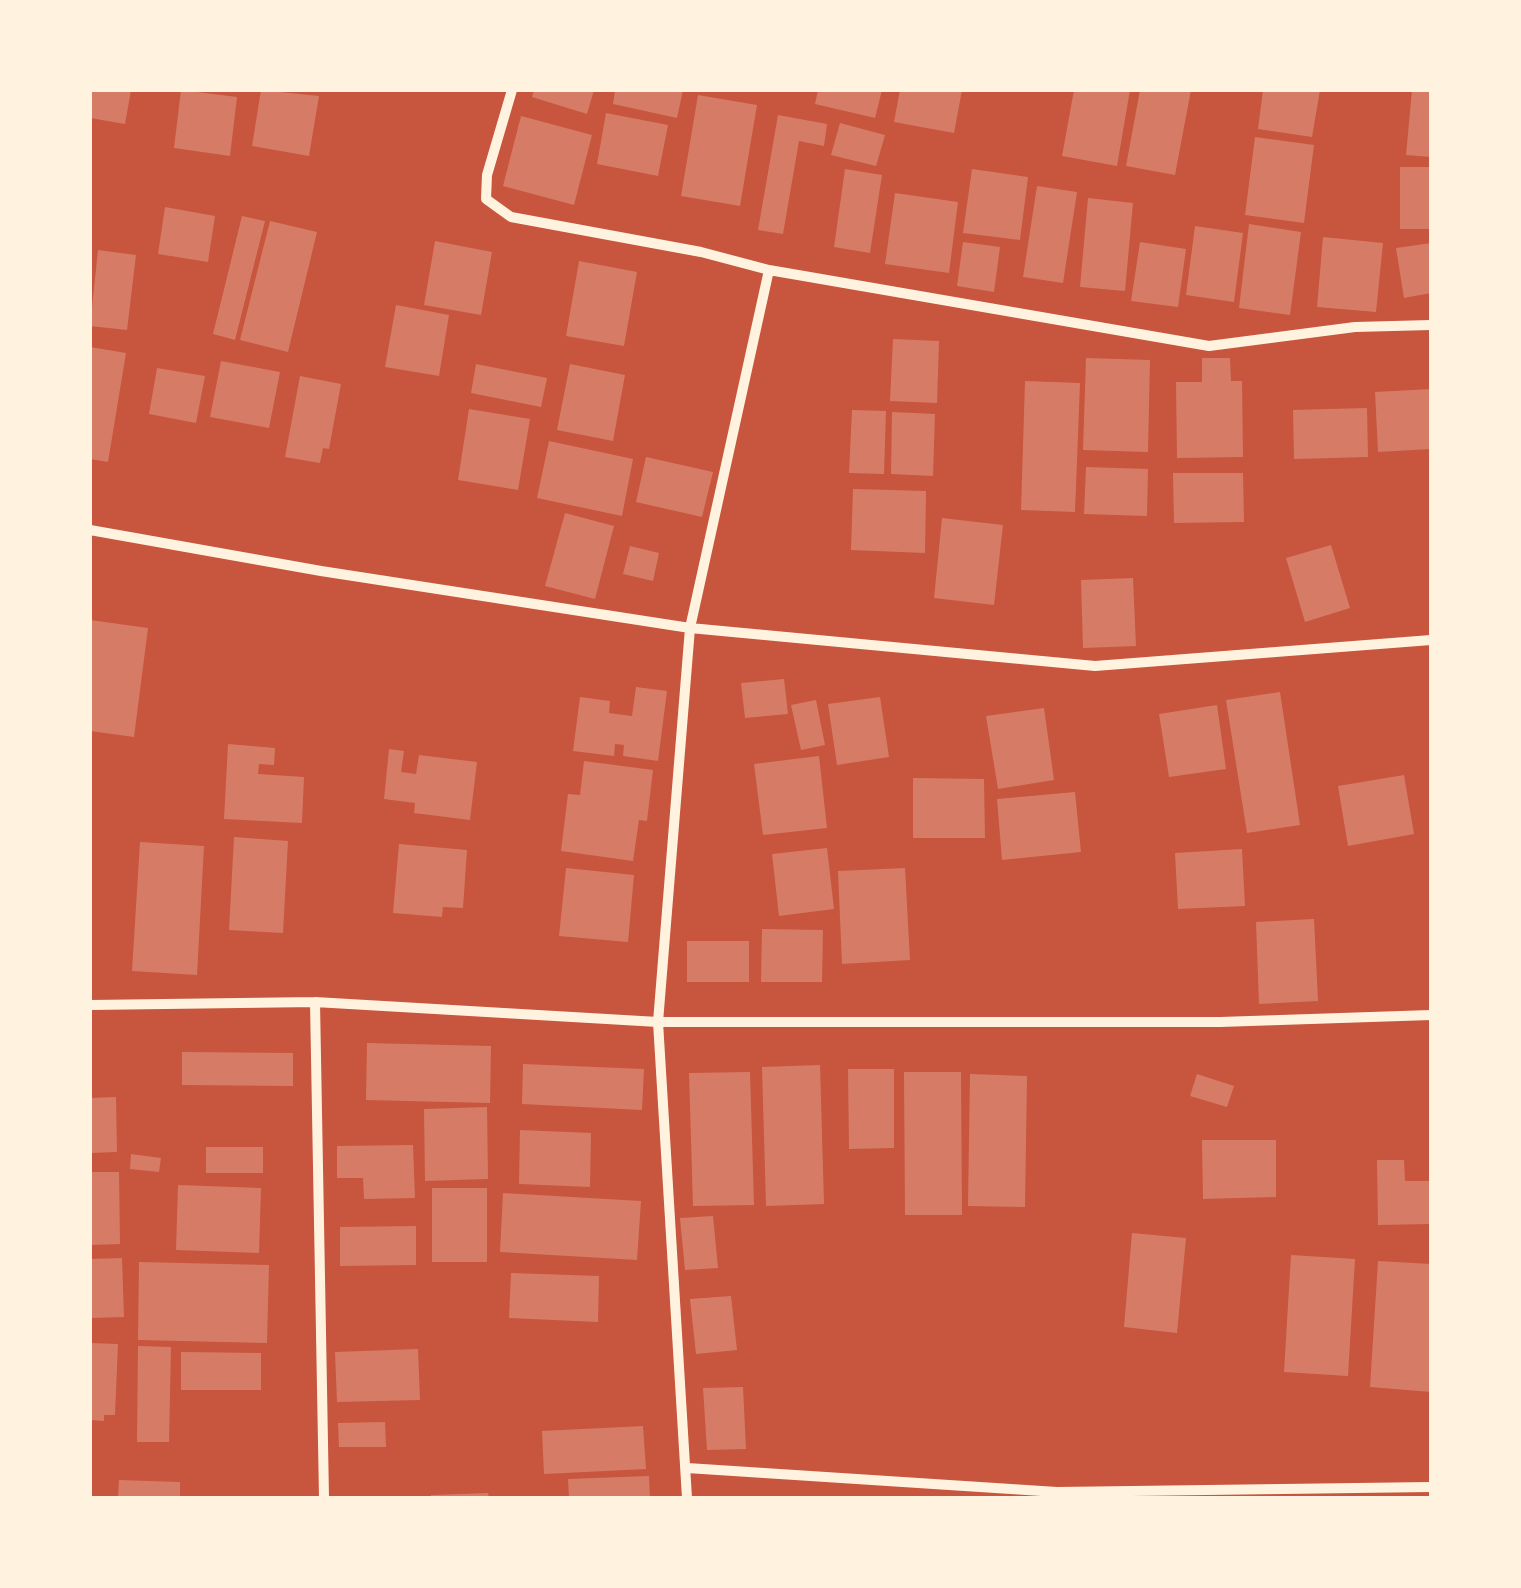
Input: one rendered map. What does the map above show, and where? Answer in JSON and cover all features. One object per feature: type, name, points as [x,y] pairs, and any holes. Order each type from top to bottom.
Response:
[{"type":"street","points":[[512,90],[487,175],[486,200],[510,217],[701,252],[769,270],[1208,346],[1355,327],[1431,325]]},
{"type":"street","points":[[687,1498],[658,1022],[690,628],[769,270]]},
{"type":"street","points":[[90,530],[321,571],[690,628],[1095,666],[1431,640]]},
{"type":"street","points":[[315,1002],[324,1498]]},
{"type":"street","points":[[90,1005],[315,1002],[658,1022],[1220,1022],[1431,1016]]},
{"type":"street","points":[[686,1468],[1057,1492],[1431,1487]]},
{"type":"building","points":[[90,90],[131,90],[125,124],[90,118]]},
{"type":"building","points":[[181,90],[237,97],[230,156],[174,148]]},
{"type":"building","points":[[261,90],[319,96],[309,156],[252,146]]},
{"type":"building","points":[[534,90],[594,90],[587,114],[532,97]]},
{"type":"building","points":[[615,90],[683,90],[677,118],[613,104]]},
{"type":"building","points":[[818,90],[882,90],[875,118],[815,104]]},
{"type":"building","points":[[900,90],[962,90],[954,133],[894,122]]},
{"type":"building","points":[[1074,90],[1130,90],[1117,166],[1062,156]]},
{"type":"building","points":[[1140,90],[1191,90],[1175,175],[1126,166]]},
{"type":"building","points":[[1263,90],[1320,90],[1312,137],[1258,129]]},
{"type":"building","points":[[1412,90],[1431,90],[1431,157],[1406,155]]},
{"type":"building","points":[[698,95],[757,105],[740,206],[681,196]]},
{"type":"building","points":[[606,113],[668,125],[658,176],[597,164]]},
{"type":"building","points":[[778,115],[827,124],[824,146],[799,141],[783,234],[758,230]]},
{"type":"building","points":[[521,116],[592,135],[574,205],[503,186]]},
{"type":"building","points":[[840,123],[885,135],[876,166],[831,155]]},
{"type":"building","points":[[1255,137],[1314,145],[1304,223],[1245,215]]},
{"type":"building","points":[[1400,167],[1431,167],[1431,229],[1400,229]]},
{"type":"building","points":[[845,169],[882,175],[870,253],[834,247]]},
{"type":"building","points":[[972,169],[1028,177],[1020,240],[963,233]]},
{"type":"building","points":[[1037,186],[1077,192],[1063,283],[1023,277]]},
{"type":"building","points":[[895,193],[958,202],[949,273],[885,264]]},
{"type":"building","points":[[1088,198],[1133,203],[1125,291],[1080,287]]},
{"type":"building","points":[[165,207],[215,216],[208,262],[158,254]]},
{"type":"building","points":[[242,216],[265,221],[235,340],[213,334]]},
{"type":"building","points":[[270,221],[317,232],[288,352],[240,340]]},
{"type":"building","points":[[1249,224],[1301,232],[1290,315],[1239,308]]},
{"type":"building","points":[[1195,226],[1243,233],[1234,302],[1186,295]]},
{"type":"building","points":[[1323,237],[1383,243],[1376,312],[1317,307]]},
{"type":"building","points":[[435,241],[492,252],[481,315],[424,305]]},
{"type":"building","points":[[963,242],[1000,247],[994,292],[957,286]]},
{"type":"building","points":[[1140,242],[1186,249],[1178,307],[1131,301]]},
{"type":"building","points":[[1431,243],[1431,293],[1404,298],[1396,248]]},
{"type":"building","points":[[98,250],[136,255],[127,330],[90,326]]},
{"type":"building","points":[[579,261],[637,272],[624,346],[566,336]]},
{"type":"building","points":[[396,305],[449,315],[439,376],[385,367]]},
{"type":"building","points":[[893,339],[939,341],[937,403],[890,401]]},
{"type":"building","points":[[90,347],[126,353],[108,462],[90,459]]},
{"type":"building","points":[[1086,358],[1150,360],[1148,452],[1083,450]]},
{"type":"building","points":[[1202,358],[1230,358],[1231,381],[1242,381],[1243,457],[1177,458],[1176,382],[1202,382]]},
{"type":"building","points":[[221,361],[280,372],[269,428],[210,417]]},
{"type":"building","points":[[476,364],[547,378],[541,407],[471,393]]},
{"type":"building","points":[[570,364],[625,375],[613,441],[557,430]]},
{"type":"building","points":[[157,368],[205,376],[196,423],[149,414]]},
{"type":"building","points":[[300,376],[341,384],[329,449],[323,448],[320,463],[285,457]]},
{"type":"building","points":[[1025,381],[1080,383],[1075,512],[1021,510]]},
{"type":"building","points":[[1431,389],[1431,449],[1378,452],[1375,392]]},
{"type":"building","points":[[1367,408],[1368,457],[1294,459],[1293,410]]},
{"type":"building","points":[[469,409],[530,419],[518,490],[458,480]]},
{"type":"building","points":[[852,410],[886,411],[884,474],[849,473]]},
{"type":"building","points":[[892,412],[935,414],[933,476],[891,474]]},
{"type":"building","points":[[549,441],[633,459],[622,516],[537,498]]},
{"type":"building","points":[[646,457],[713,472],[702,517],[636,502]]},
{"type":"building","points":[[1086,467],[1148,469],[1147,516],[1084,514]]},
{"type":"building","points":[[1173,473],[1243,473],[1244,522],[1174,523]]},
{"type":"building","points":[[853,489],[926,491],[925,553],[851,550]]},
{"type":"building","points":[[565,513],[614,526],[595,599],[545,586]]},
{"type":"building","points":[[942,518],[1003,525],[994,605],[934,598]]},
{"type":"building","points":[[1331,545],[1350,608],[1305,622],[1286,558]]},
{"type":"building","points":[[630,546],[659,553],[653,581],[623,574]]},
{"type":"building","points":[[1133,578],[1136,646],[1083,648],[1081,580]]},
{"type":"building","points":[[90,620],[148,628],[134,737],[90,731]]},
{"type":"building","points":[[784,679],[788,714],[745,718],[741,683]]},
{"type":"building","points":[[636,687],[667,691],[658,761],[623,756],[624,745],[615,744],[614,756],[573,751],[580,697],[610,701],[609,713],[632,716]]},
{"type":"building","points":[[1280,692],[1300,825],[1247,833],[1226,700]]},
{"type":"building","points":[[880,697],[889,757],[837,765],[828,704]]},
{"type":"building","points":[[816,700],[825,745],[801,750],[791,705]]},
{"type":"building","points":[[1217,705],[1226,769],[1169,777],[1159,714]]},
{"type":"building","points":[[1044,708],[1054,780],[998,789],[986,716]]},
{"type":"building","points":[[228,744],[275,748],[274,765],[259,764],[258,774],[304,777],[302,823],[224,819]]},
{"type":"building","points":[[389,749],[404,751],[401,772],[416,774],[419,755],[477,762],[470,820],[414,813],[415,803],[384,799]]},
{"type":"building","points":[[819,756],[827,828],[763,835],[754,764]]},
{"type":"building","points":[[584,761],[653,770],[647,821],[639,820],[633,861],[561,851],[568,794],[580,795]]},
{"type":"building","points":[[1404,775],[1414,834],[1348,846],[1338,786]]},
{"type":"building","points":[[913,778],[984,779],[985,838],[913,838]]},
{"type":"building","points":[[1075,792],[1081,852],[1002,860],[997,799]]},
{"type":"building","points":[[234,837],[288,841],[283,933],[229,930]]},
{"type":"building","points":[[140,842],[204,846],[197,975],[132,971]]},
{"type":"building","points":[[399,844],[467,850],[463,908],[443,907],[442,917],[393,913]]},
{"type":"building","points":[[827,848],[834,909],[779,916],[772,854]]},
{"type":"building","points":[[1242,849],[1245,906],[1178,909],[1175,853]]},
{"type":"building","points":[[566,868],[634,875],[628,942],[559,936]]},
{"type":"building","points":[[905,868],[910,960],[842,964],[838,871]]},
{"type":"building","points":[[1314,919],[1318,1001],[1259,1004],[1256,922]]},
{"type":"building","points":[[762,929],[823,930],[822,982],[761,982]]},
{"type":"building","points":[[687,941],[749,941],[749,982],[687,982]]},
{"type":"building","points":[[367,1043],[491,1046],[490,1103],[366,1100]]},
{"type":"building","points":[[182,1052],[293,1053],[293,1086],[182,1085]]},
{"type":"building","points":[[523,1064],[644,1069],[642,1110],[522,1104]]},
{"type":"building","points":[[820,1065],[824,1204],[766,1206],[762,1067]]},
{"type":"building","points":[[848,1069],[894,1069],[894,1148],[849,1149]]},
{"type":"building","points":[[750,1072],[754,1205],[693,1206],[689,1073]]},
{"type":"building","points":[[904,1072],[961,1072],[962,1215],[905,1215]]},
{"type":"building","points":[[970,1074],[1027,1076],[1025,1207],[968,1206]]},
{"type":"building","points":[[1197,1074],[1234,1086],[1227,1107],[1190,1096]]},
{"type":"building","points":[[116,1097],[117,1152],[90,1153],[90,1098]]},
{"type":"building","points":[[487,1107],[488,1179],[425,1181],[424,1109]]},
{"type":"building","points":[[520,1130],[591,1133],[590,1187],[519,1184]]},
{"type":"building","points":[[1202,1140],[1276,1140],[1276,1197],[1203,1199]]},
{"type":"building","points":[[413,1145],[415,1198],[364,1199],[363,1178],[337,1178],[337,1146]]},
{"type":"building","points":[[206,1147],[263,1147],[263,1173],[206,1173]]},
{"type":"building","points":[[131,1154],[161,1158],[159,1172],[130,1169]]},
{"type":"building","points":[[1377,1160],[1404,1160],[1405,1181],[1431,1181],[1431,1224],[1378,1225]]},
{"type":"building","points":[[90,1172],[119,1172],[120,1244],[90,1245]]},
{"type":"building","points":[[178,1185],[261,1188],[259,1253],[176,1250]]},
{"type":"building","points":[[432,1188],[487,1188],[487,1262],[432,1262]]},
{"type":"building","points":[[503,1193],[641,1201],[637,1260],[500,1252]]},
{"type":"building","points":[[713,1216],[718,1268],[685,1270],[680,1218]]},
{"type":"building","points":[[416,1226],[416,1265],[340,1266],[340,1227]]},
{"type":"building","points":[[1132,1233],[1186,1238],[1177,1333],[1124,1327]]},
{"type":"building","points":[[1291,1255],[1355,1259],[1348,1376],[1284,1372]]},
{"type":"building","points":[[122,1258],[124,1317],[90,1318],[90,1259]]},
{"type":"building","points":[[1378,1261],[1431,1264],[1431,1392],[1370,1387]]},
{"type":"building","points":[[139,1262],[269,1265],[267,1343],[138,1340]]},
{"type":"building","points":[[511,1273],[599,1276],[598,1322],[509,1318]]},
{"type":"building","points":[[731,1296],[737,1350],[696,1354],[690,1299]]},
{"type":"building","points":[[90,1343],[118,1344],[115,1415],[104,1415],[104,1421],[90,1420]]},
{"type":"building","points":[[138,1346],[171,1347],[169,1442],[137,1442]]},
{"type":"building","points":[[418,1349],[420,1400],[337,1402],[335,1352]]},
{"type":"building","points":[[181,1352],[261,1353],[261,1390],[181,1390]]},
{"type":"building","points":[[743,1387],[746,1449],[707,1450],[703,1388]]},
{"type":"building","points":[[385,1422],[386,1447],[339,1447],[338,1423]]},
{"type":"building","points":[[643,1426],[646,1469],[544,1474],[542,1431]]},
{"type":"building","points":[[649,1476],[650,1498],[569,1498],[568,1479]]},
{"type":"building","points":[[119,1480],[180,1482],[180,1498],[118,1498]]},
{"type":"building","points":[[488,1493],[489,1498],[431,1498],[431,1495]]}]
